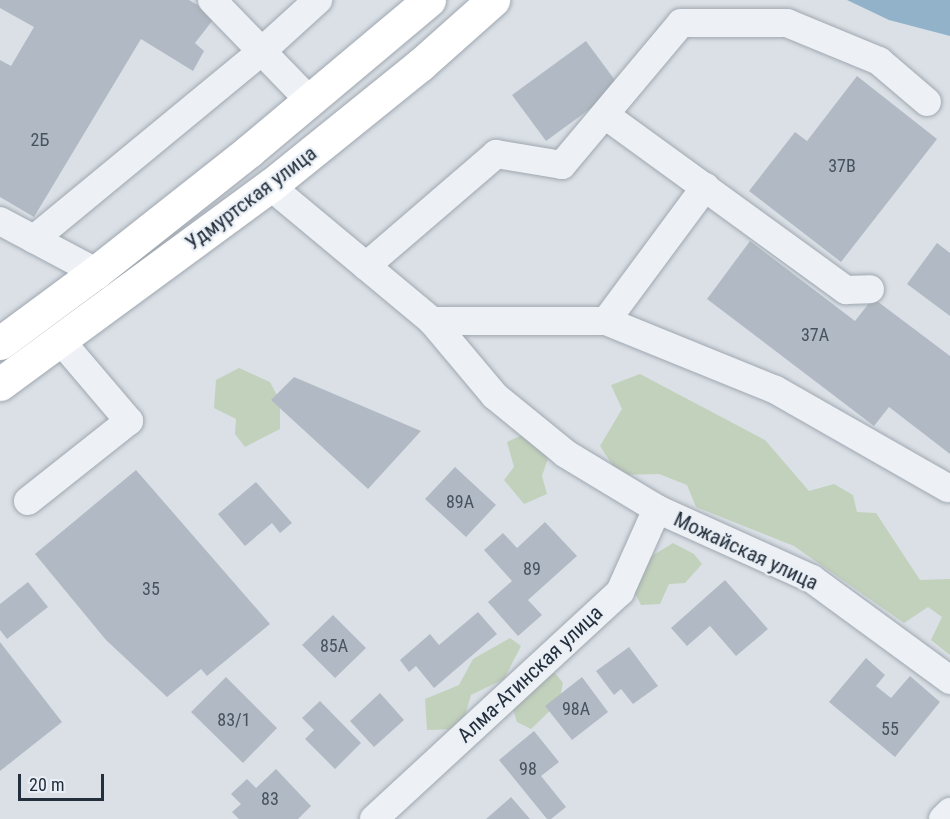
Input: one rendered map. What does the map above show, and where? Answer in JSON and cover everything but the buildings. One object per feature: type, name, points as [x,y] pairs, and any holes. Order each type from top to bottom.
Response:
[{"type":"main road","name":"Удмуртская улица","points":[[0,343],[96,272],[310,101],[429,0]]},
{"type":"main road","name":"Удмуртская улица","points":[[0,384],[270,186],[420,65],[493,0]]},
{"type":"street","points":[[212,0],[310,101]]},
{"type":"street","points":[[34,239],[262,51],[318,0]]},
{"type":"street","points":[[366,266],[496,154],[562,165],[681,23],[787,23],[879,61],[927,102]]},
{"type":"street","points":[[605,115],[846,290],[870,289]]},
{"type":"street","name":"Можайская улица","points":[[270,186],[432,321],[495,396],[566,454],[657,509],[812,579],[950,680]]},
{"type":"street","points":[[606,321],[705,188]]},
{"type":"street","points":[[0,221],[96,272]]},
{"type":"street","points":[[432,321],[606,321],[776,390],[948,488]]},
{"type":"street","points":[[28,501],[129,421],[61,341]]},
{"type":"street","name":"Алма-Атинская улица","points":[[374,819],[620,591],[657,509]]},
{"type":"street","points":[[944,819],[950,812]]},
{"type":"green space","points":[[239,368],[270,382],[280,401],[280,429],[245,447],[235,434],[236,419],[214,408],[216,380]]},
{"type":"green space","points":[[640,374],[765,440],[809,491],[834,484],[853,495],[857,512],[876,513],[920,580],[950,579],[950,655],[931,640],[942,617],[928,607],[904,623],[794,546],[696,507],[687,485],[659,474],[619,475],[600,446],[622,409],[611,385]]},
{"type":"green space","points":[[527,433],[550,452],[542,476],[547,494],[524,504],[504,480],[514,467],[507,442]]},
{"type":"green space","points":[[673,543],[694,554],[702,564],[685,583],[669,584],[660,604],[641,605],[633,589],[647,559]]},
{"type":"green space","points":[[510,638],[521,646],[504,679],[471,695],[461,729],[427,730],[425,699],[459,685],[473,659]]},
{"type":"green space","points":[[544,669],[556,674],[563,683],[559,702],[531,729],[517,722],[511,703]]},
{"type":"water","points":[[847,0],[950,0],[950,36],[889,20]]}]
